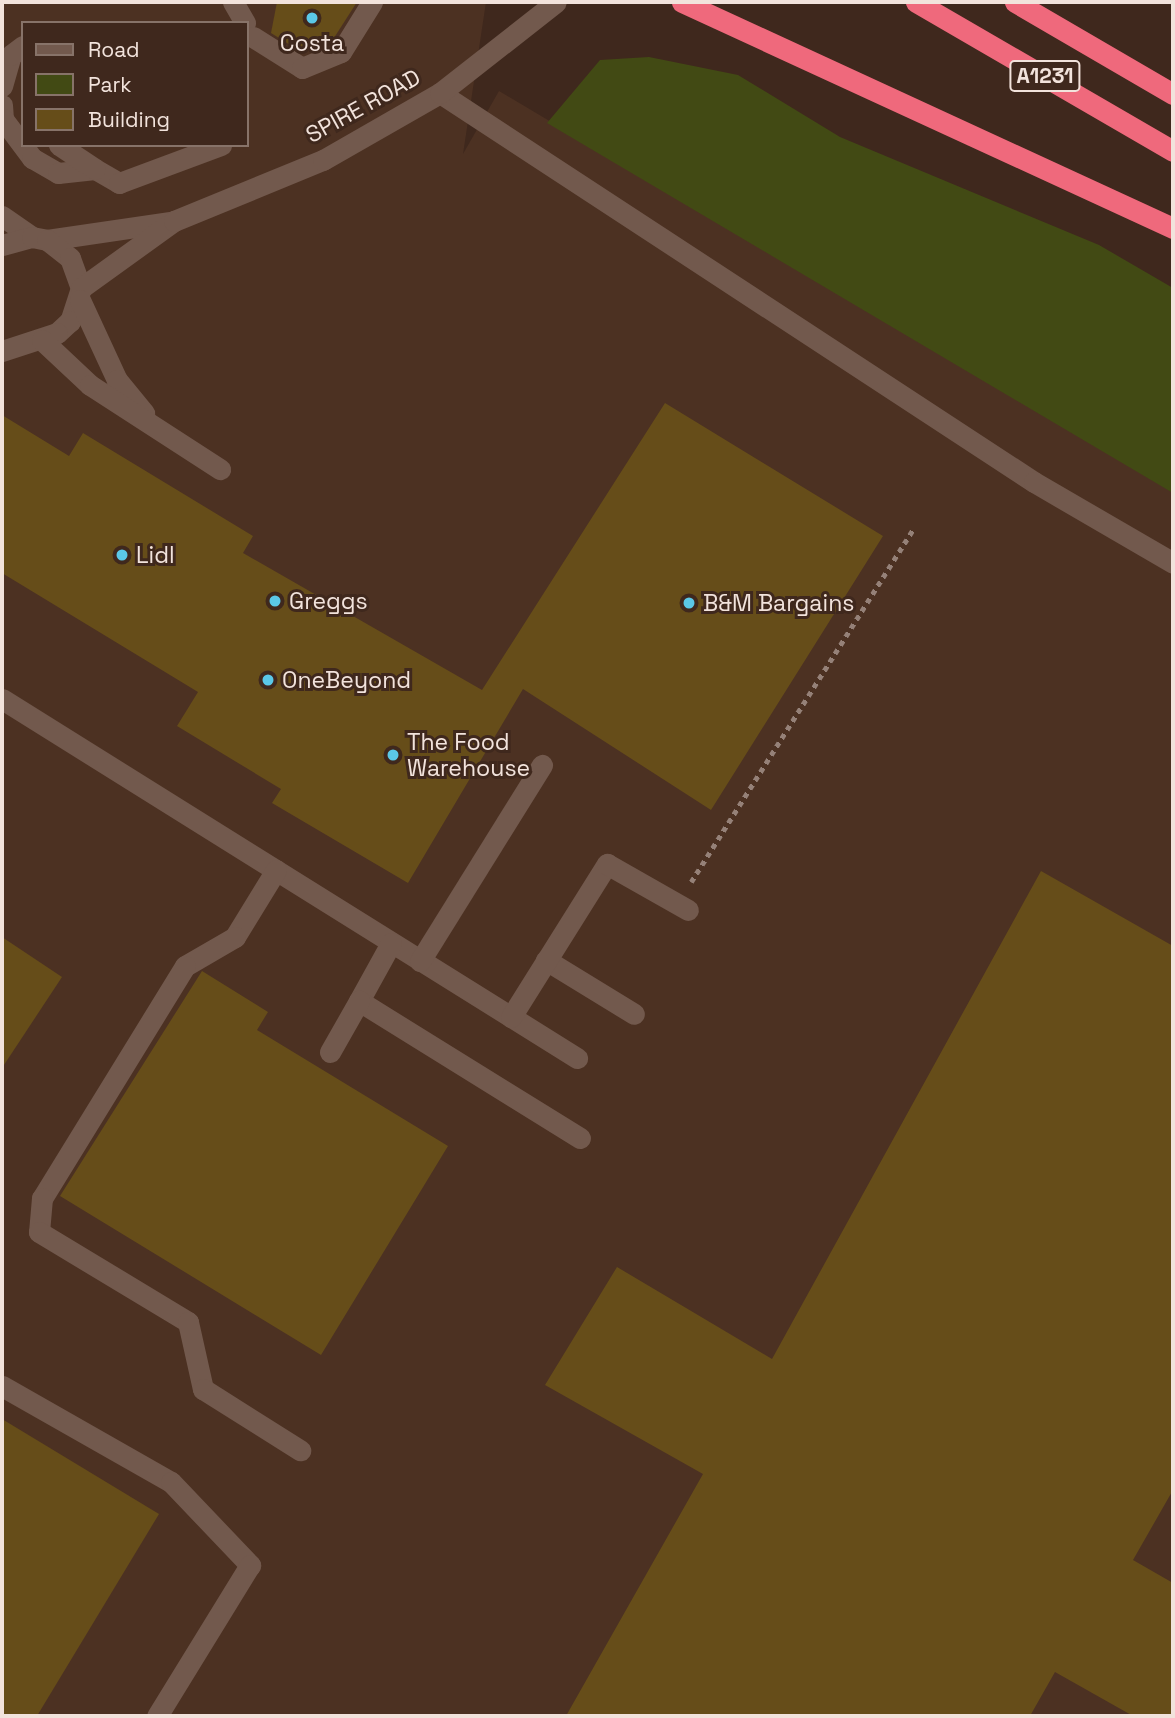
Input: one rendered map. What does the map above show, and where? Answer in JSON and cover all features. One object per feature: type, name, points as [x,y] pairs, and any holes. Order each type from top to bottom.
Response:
[{"type":"highway","points":[[682,2],[1173,228]]},
{"type":"highway","name":"A1231","points":[[916,2],[1173,150]]},
{"type":"highway","name":"A1231","points":[[1015,2],[1173,94]]},
{"type":"street","points":[[233,2],[244,21]]},
{"type":"street","points":[[251,34],[302,68],[341,52],[372,2]]},
{"type":"street","name":"SPIRE ROAD","points":[[2,245],[174,221],[323,160],[440,93],[556,2]]},
{"type":"street","points":[[2,86],[11,55],[21,48]]},
{"type":"street","points":[[440,93],[1034,482],[1173,563]]},
{"type":"street","points":[[2,107],[21,121]]},
{"type":"street","points":[[2,107],[2,118],[21,143]]},
{"type":"street","points":[[24,147],[32,158],[58,173],[95,169]]},
{"type":"street","points":[[62,147],[119,183],[216,147]]},
{"type":"street","points":[[2,216],[70,258],[80,294],[117,380],[158,430]]},
{"type":"street","name":"SPIRE ROAD","points":[[2,351],[36,341],[70,321],[80,294],[174,221]]},
{"type":"street","points":[[2,334],[36,341],[90,386],[220,469]]},
{"type":"street","points":[[2,699],[576,1058]]},
{"type":"street","points":[[420,961],[542,765]]},
{"type":"street","points":[[511,1017],[607,864],[683,907]]},
{"type":"street","points":[[276,870],[235,937],[185,966],[42,1198],[39,1232],[188,1322],[203,1389],[300,1450]]},
{"type":"street","points":[[330,1052],[391,943]]},
{"type":"street","points":[[546,960],[634,1014]]},
{"type":"street","points":[[359,1001],[580,1138]]},
{"type":"street","points":[[2,1386],[171,1482],[250,1565],[156,1716]]},
{"type":"path","points":[[683,907],[913,530]]},
{"type":"shaded area","points":[[2,2],[486,2],[463,154],[499,91],[1173,492],[1173,1716],[2,1716]]},
{"type":"green space","points":[[649,57],[738,75],[840,137],[1099,245],[1173,288],[1173,493],[547,123],[600,60]]},
{"type":"building","name":"Costa","points":[[277,2],[357,2],[332,41],[303,53],[271,33]]},
{"type":"building","points":[[665,403],[883,536],[711,810],[523,689],[408,883],[272,803],[281,789],[177,726],[198,692],[2,573],[2,415],[69,456],[83,433],[253,536],[243,553],[482,690]]},
{"type":"building","points":[[1041,871],[1173,946],[1173,1490],[1133,1560],[1173,1583],[1173,1716],[1133,1716],[1055,1672],[1030,1716],[566,1716],[703,1474],[545,1385],[617,1267],[772,1359]]},
{"type":"building","points":[[2,937],[62,977],[2,1068]]},
{"type":"building","points":[[202,971],[268,1012],[257,1030],[448,1146],[321,1355],[60,1196]]},
{"type":"building","points":[[2,1419],[159,1514],[37,1716],[2,1716]]},
{"type":"place","name":"Costa","points":[[312,18]]},
{"type":"place","name":"Lidl","points":[[122,555]]},
{"type":"place","name":"Greggs","points":[[275,601]]},
{"type":"place","name":"B&M Bargains","points":[[689,603]]},
{"type":"place","name":"OneBeyond","points":[[268,680]]},
{"type":"place","name":"The Food Warehouse","points":[[393,755]]}]
